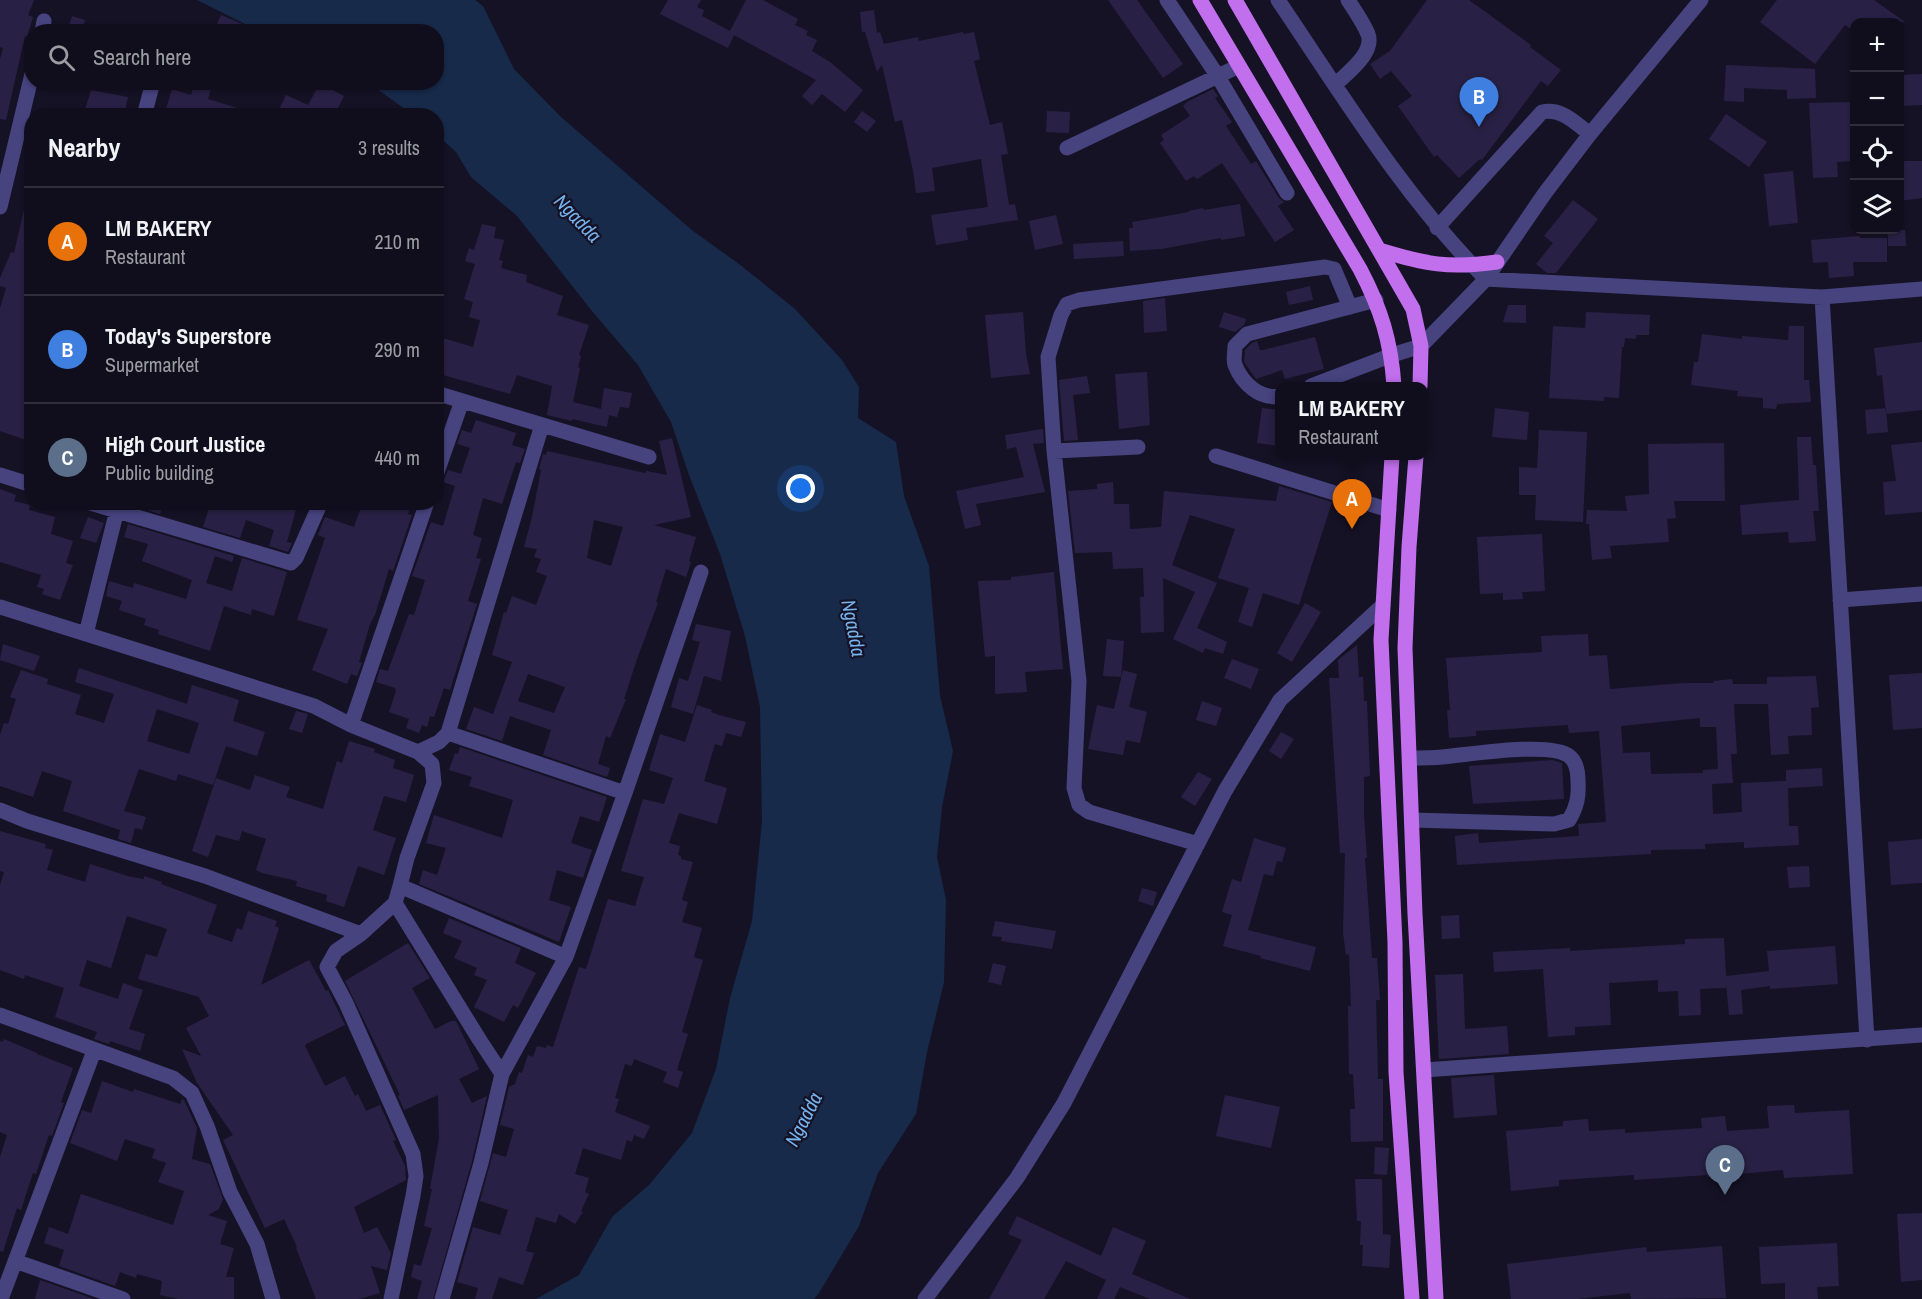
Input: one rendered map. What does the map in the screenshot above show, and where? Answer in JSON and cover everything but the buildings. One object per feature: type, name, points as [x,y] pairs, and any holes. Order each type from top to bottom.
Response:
[{"type":"main road","points":[[1200,0],[1377,300],[1392,355],[1394,382]]},
{"type":"main road","points":[[1235,0],[1413,309],[1421,346],[1420,382]]},
{"type":"main road","points":[[1379,250],[1450,267],[1497,262]]},
{"type":"main road","points":[[1392,460],[1381,640],[1395,942],[1396,1072],[1412,1299]]},
{"type":"main road","points":[[1416,460],[1405,648],[1436,1299]]},
{"type":"street","points":[[1167,0],[1217,75],[1287,193]]},
{"type":"street","points":[[1278,0],[1335,85],[1437,228],[1486,279],[1822,297],[1922,289]]},
{"type":"street","points":[[1335,85],[1367,51],[1370,43],[1368,34],[1348,0]]},
{"type":"street","points":[[1324,382],[1421,346],[1486,279],[1545,193],[1590,134],[1701,0]]},
{"type":"street","points":[[1067,148],[1239,66]]},
{"type":"street","points":[[0,207],[28,90]]},
{"type":"street","points":[[146,108],[151,90]]},
{"type":"street","points":[[1437,228],[1542,112],[1563,113],[1590,134]]},
{"type":"street","points":[[1198,844],[1089,812],[1079,805],[1074,789],[1079,681],[1054,451],[1048,357],[1061,315],[1067,304],[1079,300],[1325,267],[1334,268],[1350,307]]},
{"type":"street","points":[[1822,297],[1868,1040]]},
{"type":"street","points":[[1275,397],[1248,387],[1234,364],[1235,346],[1247,334],[1377,300]]},
{"type":"street","points":[[444,395],[649,458]]},
{"type":"street","points":[[444,452],[462,401]]},
{"type":"street","points":[[418,752],[439,742],[448,733],[542,425]]},
{"type":"street","points":[[1054,451],[1138,447]]},
{"type":"street","points":[[1216,456],[1389,510]]},
{"type":"street","points":[[0,475],[24,482]]},
{"type":"street","points":[[86,634],[117,510]]},
{"type":"street","points":[[127,510],[291,563],[296,558],[317,510]]},
{"type":"street","points":[[351,725],[424,510]]},
{"type":"street","points":[[442,1299],[481,1163],[502,1074],[566,957],[701,572]]},
{"type":"street","points":[[1840,600],[1922,594]]},
{"type":"street","points":[[925,1299],[1017,1178],[1064,1103],[1225,790],[1280,700],[1383,605]]},
{"type":"street","points":[[0,607],[314,706],[351,725],[418,752],[432,764],[434,783],[407,858],[395,903],[361,934],[336,951],[327,967],[346,1003],[413,1154],[416,1176],[413,1196],[391,1299]]},
{"type":"street","points":[[448,733],[625,793]]},
{"type":"street","points":[[1410,758],[1512,750],[1562,752],[1571,757],[1577,768],[1579,792],[1576,809],[1569,820],[1554,824],[1475,824],[1412,820]]},
{"type":"street","points":[[0,810],[27,821],[205,876],[361,934]]},
{"type":"street","points":[[400,886],[566,957]]},
{"type":"street","points":[[395,903],[502,1074]]},
{"type":"street","points":[[0,1015],[173,1078],[192,1093],[207,1126],[230,1192],[257,1244],[273,1299]]},
{"type":"street","points":[[1424,1070],[1922,1035]]},
{"type":"street","points":[[1,1299],[94,1051]]},
{"type":"street","points":[[15,1262],[123,1299]]},
{"type":"water","name":"Ngadda","points":[[197,0],[475,0],[483,6],[514,69],[561,117],[693,231],[795,309],[842,360],[859,387],[858,418],[896,442],[904,496],[929,566],[940,696],[953,751],[942,807],[937,857],[946,900],[944,982],[927,1052],[916,1114],[878,1173],[859,1226],[814,1299],[536,1299],[579,1275],[612,1217],[649,1185],[692,1133],[716,1069],[730,998],[752,921],[762,821],[760,707],[745,636],[720,554],[671,422],[638,365],[517,216],[471,177],[456,152],[444,141],[444,108],[403,108],[379,90],[444,90],[444,24],[245,24]]},
{"type":"place","name":"Today's Superstore","points":[[1479,127]]},
{"type":"place","name":"LM BAKERY","points":[[1352,529]]},
{"type":"place","name":"High Court Justice","points":[[1725,1195]]}]
